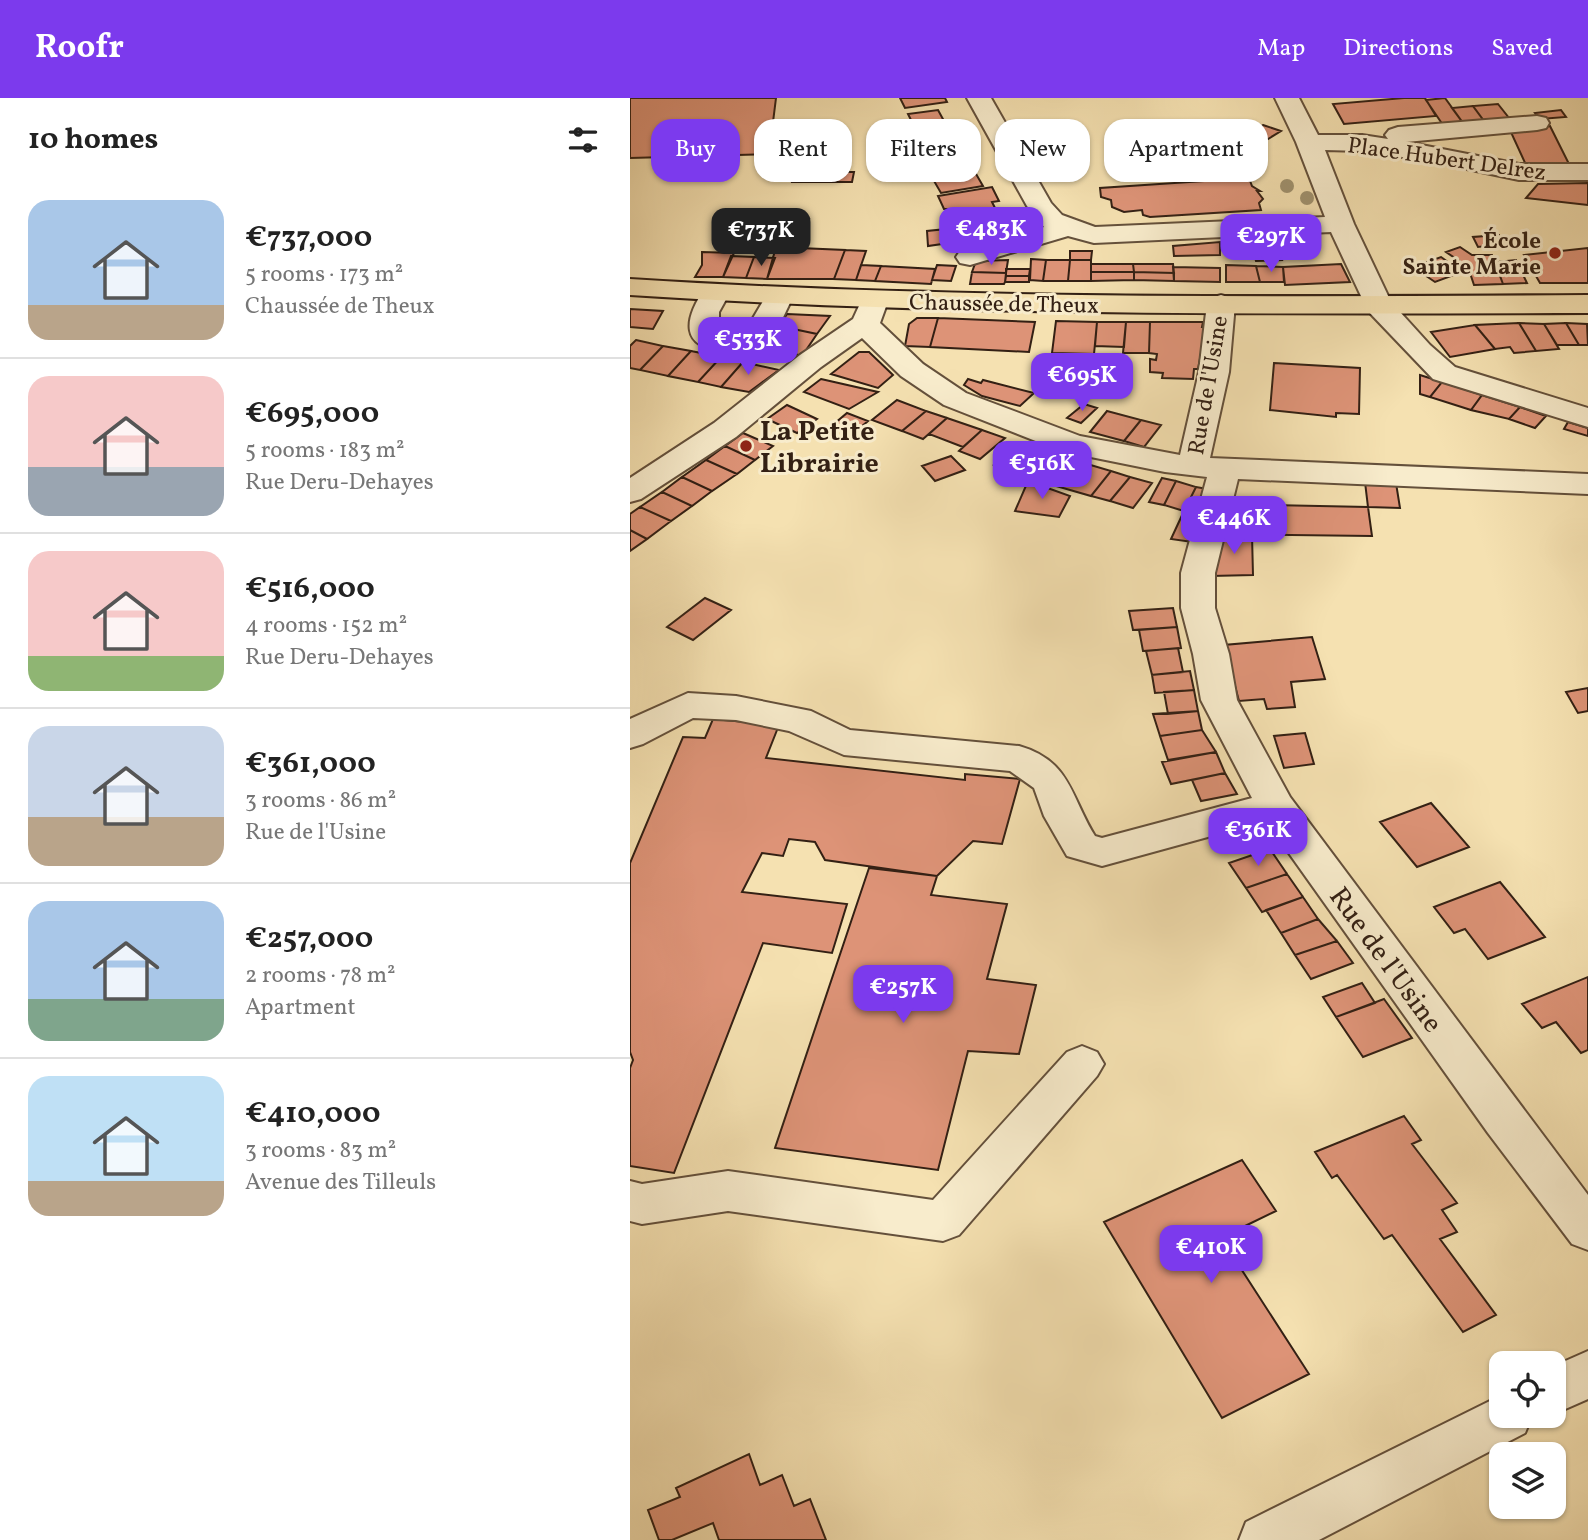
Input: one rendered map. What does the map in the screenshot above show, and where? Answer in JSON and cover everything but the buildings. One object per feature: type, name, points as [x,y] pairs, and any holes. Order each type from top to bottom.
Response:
[{"type":"main road","name":"Chaussée de Theux","points":[[630,287],[779,297],[870,312],[1221,304],[1588,304]]},
{"type":"street","points":[[979,98],[1040,206],[1053,221],[1068,228],[1094,235],[1341,224]]},
{"type":"street","points":[[1287,98],[1309,142]]},
{"type":"street","points":[[1362,143],[1379,136],[1537,122]]},
{"type":"street","name":"Place Hubert Delrez","points":[[1588,172],[1519,172],[1429,153],[1362,143],[1309,142],[1341,224],[1378,304],[1444,373],[1588,418]]},
{"type":"street","points":[[970,257],[1068,228]]},
{"type":"street","points":[[715,293],[705,312],[704,336],[719,342],[746,344],[758,335],[779,297]]},
{"type":"street","name":"Rue de l'Usine","points":[[1221,304],[1198,573],[1198,608],[1211,654],[1219,700],[1276,805],[1504,1120],[1588,1230]]},
{"type":"street","points":[[630,492],[725,430],[870,312],[912,370],[955,399],[1072,444],[1209,467],[1588,484]]},
{"type":"street","points":[[746,344],[749,352],[802,367]]},
{"type":"street","points":[[630,736],[688,705],[736,708],[798,720],[844,742],[1019,759],[1050,781],[1063,816],[1081,846],[1102,852],[1276,805]]},
{"type":"street","points":[[630,1201],[642,1204],[728,1191],[943,1221],[1082,1064]]},
{"type":"street","points":[[1566,1385],[1588,1374]]},
{"type":"street","points":[[1265,1540],[1489,1425]]},
{"type":"place","name":"École Sainte Marie","points":[[1555,253]]},
{"type":"place","name":"La Petite Librairie","points":[[746,446]]}]
